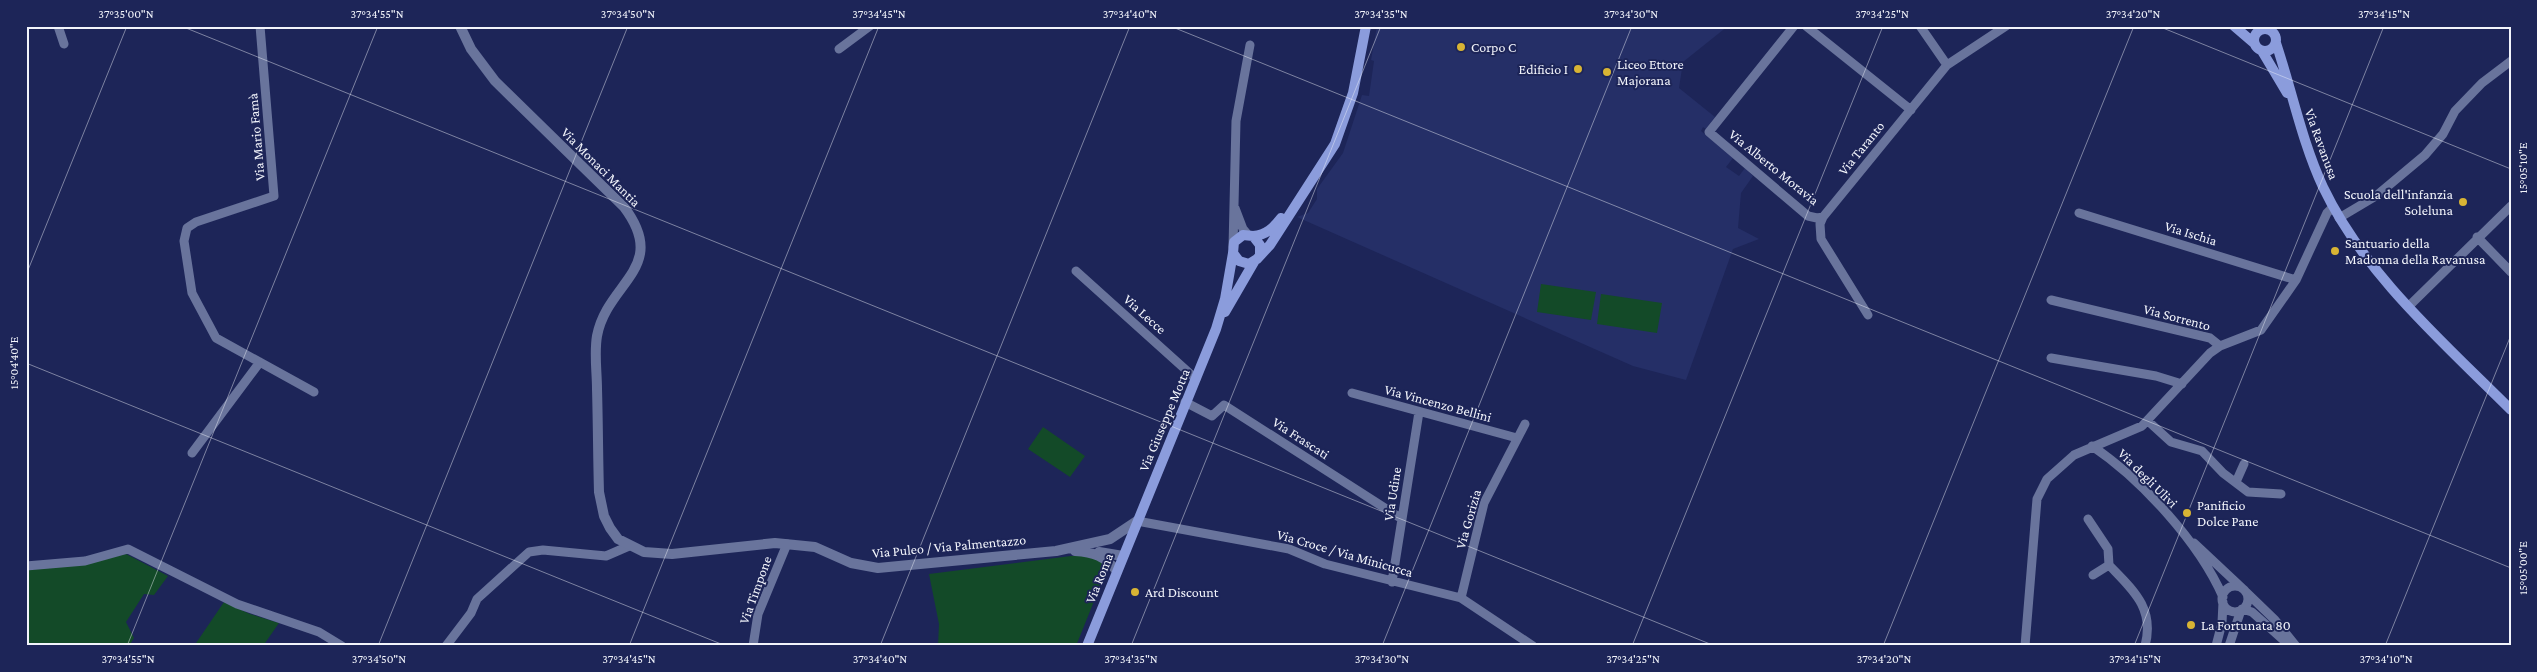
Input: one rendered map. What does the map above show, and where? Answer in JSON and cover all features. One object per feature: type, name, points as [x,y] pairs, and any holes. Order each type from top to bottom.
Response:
[{"type":"main road","points":[[1216,328],[1257,259],[1285,224],[1335,144],[1353,93],[1366,26]]},
{"type":"main road","points":[[2234,26],[2259,48],[2272,50],[2276,44]]},
{"type":"main road","points":[[2262,28],[2276,44],[2294,105],[2259,48],[2254,35],[2262,28]]},
{"type":"main road","name":"Via Ravanusa","points":[[2294,105],[2322,185],[2339,218],[2369,262],[2409,306],[2511,410]]},
{"type":"main road","points":[[1216,328],[1225,299],[1233,250],[1238,238],[1263,236],[1271,230],[1299,199]]},
{"type":"main road","points":[[1251,236],[1260,245],[1257,259]]},
{"type":"main road","points":[[1233,250],[1239,261],[1257,259]]},
{"type":"main road","name":"Via Giuseppe Motta","points":[[1137,521],[1216,328]]},
{"type":"main road","name":"Via Roma","points":[[1087,646],[1137,521]]},
{"type":"street","points":[[58,26],[64,44]]},
{"type":"street","name":"Via Mario Famà","points":[[260,26],[274,196],[196,222],[187,228],[184,241],[192,293],[216,338],[314,392]]},
{"type":"street","name":"Via Monaci Mantia","points":[[460,26],[482,67],[624,206],[636,223],[641,249],[638,262],[600,324],[596,354],[601,505],[610,528],[618,539],[629,546]]},
{"type":"street","points":[[839,49],[870,26]]},
{"type":"street","name":"Via Alberto Moravia","points":[[1794,26],[1709,132],[1808,216],[1817,218],[1823,216]]},
{"type":"street","points":[[1806,26],[1911,110]]},
{"type":"street","points":[[1920,26],[1947,65]]},
{"type":"street","name":"Via Taranto","points":[[1823,216],[1947,65],[2006,26]]},
{"type":"street","points":[[1233,250],[1236,121],[1250,45]]},
{"type":"street","points":[[2339,218],[2376,196],[2425,155],[2443,134],[2455,111],[2482,83],[2511,60]]},
{"type":"street","points":[[1233,200],[1241,225],[1251,236]]},
{"type":"street","points":[[2409,306],[2511,206]]},
{"type":"street","points":[[2025,646],[2039,494],[2046,479],[2063,463],[2092,446],[2133,431],[2148,421],[2203,360],[2220,346],[2261,330],[2296,280],[2327,213],[2333,207]]},
{"type":"street","name":"Via Ischia","points":[[2079,213],[2296,280]]},
{"type":"street","points":[[1823,216],[1820,224],[1821,239],[1827,252],[1868,315]]},
{"type":"street","points":[[2478,237],[2511,272]]},
{"type":"street","name":"Via Lecce","points":[[1076,271],[1196,379]]},
{"type":"street","name":"Via Sorrento","points":[[2051,300],[2210,338],[2220,346]]},
{"type":"street","points":[[2051,358],[2156,376],[2182,384]]},
{"type":"street","points":[[192,453],[260,362]]},
{"type":"street","name":"Via Vincenzo Bellini","points":[[1352,393],[1517,438]]},
{"type":"street","name":"Via Frascati","points":[[1186,402],[1212,416],[1224,405],[1402,519]]},
{"type":"street","name":"Via Udine","points":[[1392,582],[1419,412]]},
{"type":"street","points":[[2148,421],[2171,442],[2202,451],[2248,492],[2281,494]]},
{"type":"street","name":"Via Gorizia","points":[[1461,598],[1484,503],[1525,424]]},
{"type":"street","name":"Via degli Ulivi","points":[[2092,446],[2124,470],[2183,533]]},
{"type":"street","points":[[2236,482],[2244,464]]},
{"type":"street","points":[[2088,520],[2108,550],[2109,565],[2130,587],[2146,610],[2149,624],[2145,646]]},
{"type":"street","points":[[1056,550],[1110,539],[1137,521]]},
{"type":"street","name":"Via Croce / Via Minicucca","points":[[1137,521],[1289,549],[1325,564],[1461,598],[1533,646]]},
{"type":"street","points":[[2183,533],[2213,558],[2275,620],[2296,646]]},
{"type":"street","points":[[2183,533],[2215,578],[2230,611],[2242,610],[2252,612],[2290,646]]},
{"type":"street","points":[[1110,539],[1127,545]]},
{"type":"street","name":"Via Puleo / Via Palmentazzo","points":[[629,546],[644,552],[672,554],[758,543],[786,544],[815,547],[852,563],[878,568],[1056,550]]},
{"type":"street","name":"Via Timpone","points":[[753,646],[758,614],[786,544]]},
{"type":"street","points":[[446,646],[471,613],[477,599],[529,552],[543,550],[606,556],[629,546]]},
{"type":"street","points":[[26,566],[85,561],[128,549],[244,607],[319,632],[342,646]]},
{"type":"street","points":[[1056,550],[1123,556]]},
{"type":"street","points":[[1091,552],[1108,560],[1117,571]]},
{"type":"street","points":[[2093,575],[2109,565]]},
{"type":"street","points":[[2216,646],[2222,623],[2223,599],[2230,588],[2244,590]]},
{"type":"street","points":[[2229,646],[2242,610],[2247,603],[2244,590]]},
{"type":"shaded area","points":[[1377,26],[1728,26],[1683,62],[1679,88],[1715,117],[1706,129],[1703,127],[1701,131],[1733,158],[1726,167],[1739,176],[1745,168],[1753,176],[1741,193],[1738,228],[1759,239],[1733,249],[1686,380],[1633,366],[1297,217],[1308,213],[1317,199],[1317,189],[1343,153],[1362,95],[1369,96],[1374,61],[1371,60]]},
{"type":"green space","points":[[1541,284],[1596,292],[1591,320],[1537,312]]},
{"type":"green space","points":[[1601,294],[1662,303],[1657,333],[1597,324]]},
{"type":"green space","points":[[1043,427],[1085,456],[1070,477],[1028,449]]},
{"type":"green space","points":[[126,554],[168,576],[154,595],[144,594],[126,622],[134,638],[129,646],[26,646],[26,570],[85,564]]},
{"type":"green space","points":[[1071,556],[1096,558],[1107,569],[1076,646],[938,646],[939,624],[929,574]]},
{"type":"green space","points":[[224,602],[250,614],[279,623],[263,646],[194,646]]},
{"type":"place","name":"Corpo C","points":[[1461,47]]},
{"type":"place","name":"Edificio I","points":[[1578,69]]},
{"type":"place","name":"Liceo Ettore Majorana","points":[[1607,72]]},
{"type":"place","name":"Scuola dell'infanzia Soleluna","points":[[2463,202]]},
{"type":"place","name":"Santuario della Madonna della Ravanusa","points":[[2335,251]]},
{"type":"place","name":"Panificio Dolce Pane","points":[[2187,513]]},
{"type":"place","name":"Ard Discount","points":[[1135,592]]},
{"type":"place","name":"La Fortunata 80","points":[[2191,625]]}]
